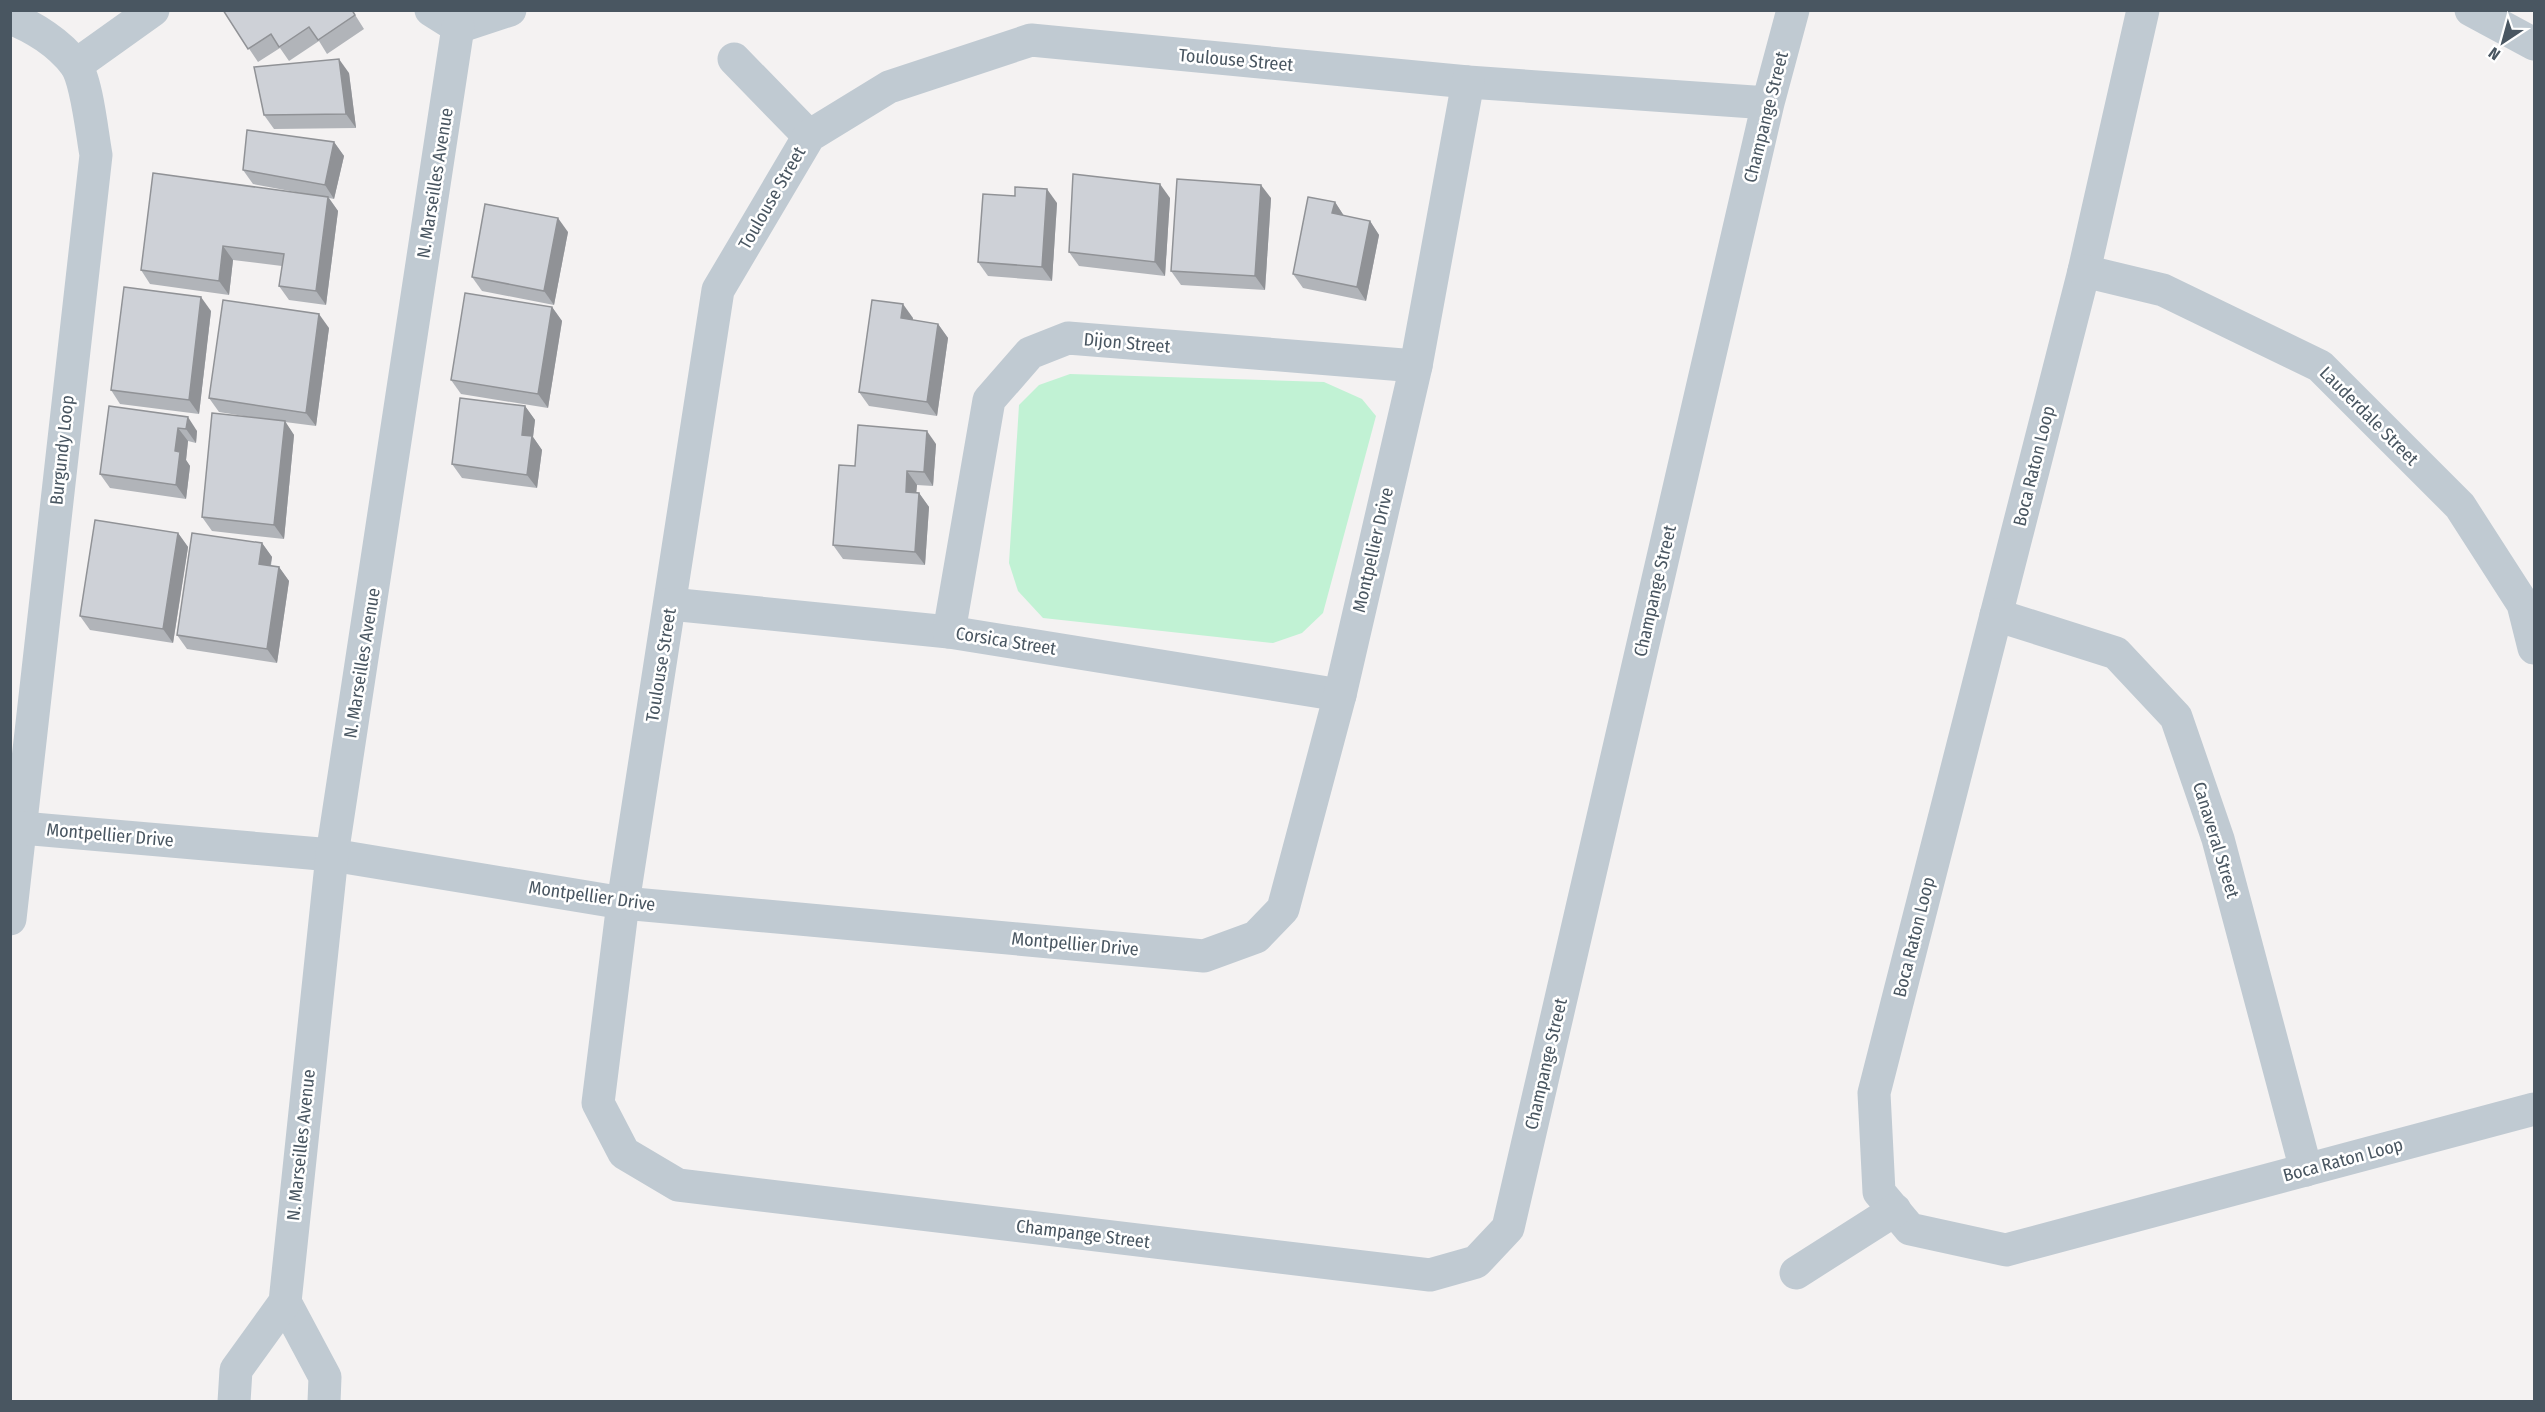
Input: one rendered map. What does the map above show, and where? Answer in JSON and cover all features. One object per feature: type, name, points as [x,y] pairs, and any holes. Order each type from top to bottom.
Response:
[{"type":"street","points":[[10,18],[34,27],[76,65],[153,10]]},
{"type":"street","points":[[431,10],[458,27],[510,10]]},
{"type":"street","name":"Champange Street","points":[[624,1153],[678,1185],[1430,1275],[1476,1262],[1508,1228],[1768,103],[1792,10]]},
{"type":"street","name":"Boca Raton Loop","points":[[2143,10],[2084,271],[1874,1092],[1879,1192],[1910,1228],[2006,1250],[2535,1109]]},
{"type":"street","points":[[2470,10],[2535,44]]},
{"type":"street","name":"N. Marseilles Avenue","points":[[285,1302],[332,855],[458,27]]},
{"type":"street","name":"Toulouse Street","points":[[624,1153],[598,1103],[623,903],[718,290],[809,136],[890,87],[1031,40],[1468,82],[1768,103]]},
{"type":"street","points":[[734,59],[809,136]]},
{"type":"street","name":"Burgundy Loop","points":[[10,919],[15,827],[96,155],[88,107],[76,65]]},
{"type":"street","name":"Montpellier Drive","points":[[15,827],[332,855],[623,903],[1204,956],[1256,937],[1283,909],[1340,695],[1416,366],[1468,82]]},
{"type":"street","name":"Lauderdale Street","points":[[2084,271],[2163,290],[2320,366],[2460,506],[2523,604],[2535,648]]},
{"type":"street","name":"Dijon Street","points":[[949,632],[989,400],[1030,353],[1068,338],[1416,366]]},
{"type":"street","name":"Corsica Street","points":[[670,604],[949,632],[1340,695]]},
{"type":"street","name":"Canaveral Street","points":[[1996,615],[2116,654],[2176,717],[2218,838],[2306,1170]]},
{"type":"street","points":[[1796,1273],[1895,1210]]},
{"type":"street","points":[[234,1401],[236,1370],[285,1302],[325,1377],[324,1401]]},
{"type":"green space","points":[[1070,374],[1324,382],[1362,399],[1376,416],[1323,613],[1302,633],[1273,643],[1043,618],[1018,591],[1009,563],[1019,405],[1039,385]]},
{"type":"building","points":[[223,10],[352,10],[355,15],[318,40],[309,27],[279,47],[271,34],[248,49]]},
{"type":"building","points":[[339,59],[346,114],[264,115],[254,67]]},
{"type":"building","points":[[247,130],[334,142],[325,185],[243,170]]},
{"type":"building","points":[[153,173],[328,197],[316,291],[279,286],[284,254],[223,246],[219,281],[141,270]]},
{"type":"building","points":[[1073,174],[1160,184],[1155,262],[1069,252]]},
{"type":"building","points":[[1177,179],[1261,185],[1255,276],[1171,271]]},
{"type":"building","points":[[1015,187],[1047,189],[1042,267],[978,262],[983,194],[1015,196]]},
{"type":"building","points":[[1308,197],[1335,202],[1332,213],[1370,221],[1357,287],[1293,274]]},
{"type":"building","points":[[485,204],[558,218],[544,291],[472,277]]},
{"type":"building","points":[[124,287],[201,297],[189,400],[111,390]]},
{"type":"building","points":[[465,293],[552,307],[538,394],[451,380]]},
{"type":"building","points":[[223,300],[319,314],[306,413],[209,398]]},
{"type":"building","points":[[872,300],[903,304],[901,318],[938,324],[927,402],[859,392]]},
{"type":"building","points":[[460,398],[525,406],[522,435],[532,436],[527,475],[452,464]]},
{"type":"building","points":[[109,406],[188,417],[186,429],[178,428],[175,451],[180,452],[176,485],[100,474]]},
{"type":"building","points":[[212,413],[285,421],[274,525],[202,517]]},
{"type":"building","points":[[858,425],[927,431],[924,472],[907,471],[906,492],[919,493],[915,552],[833,545],[839,465],[855,466]]},
{"type":"building","points":[[95,520],[178,533],[163,629],[80,616]]},
{"type":"building","points":[[192,533],[262,543],[259,564],[279,567],[267,649],[177,635]]}]
